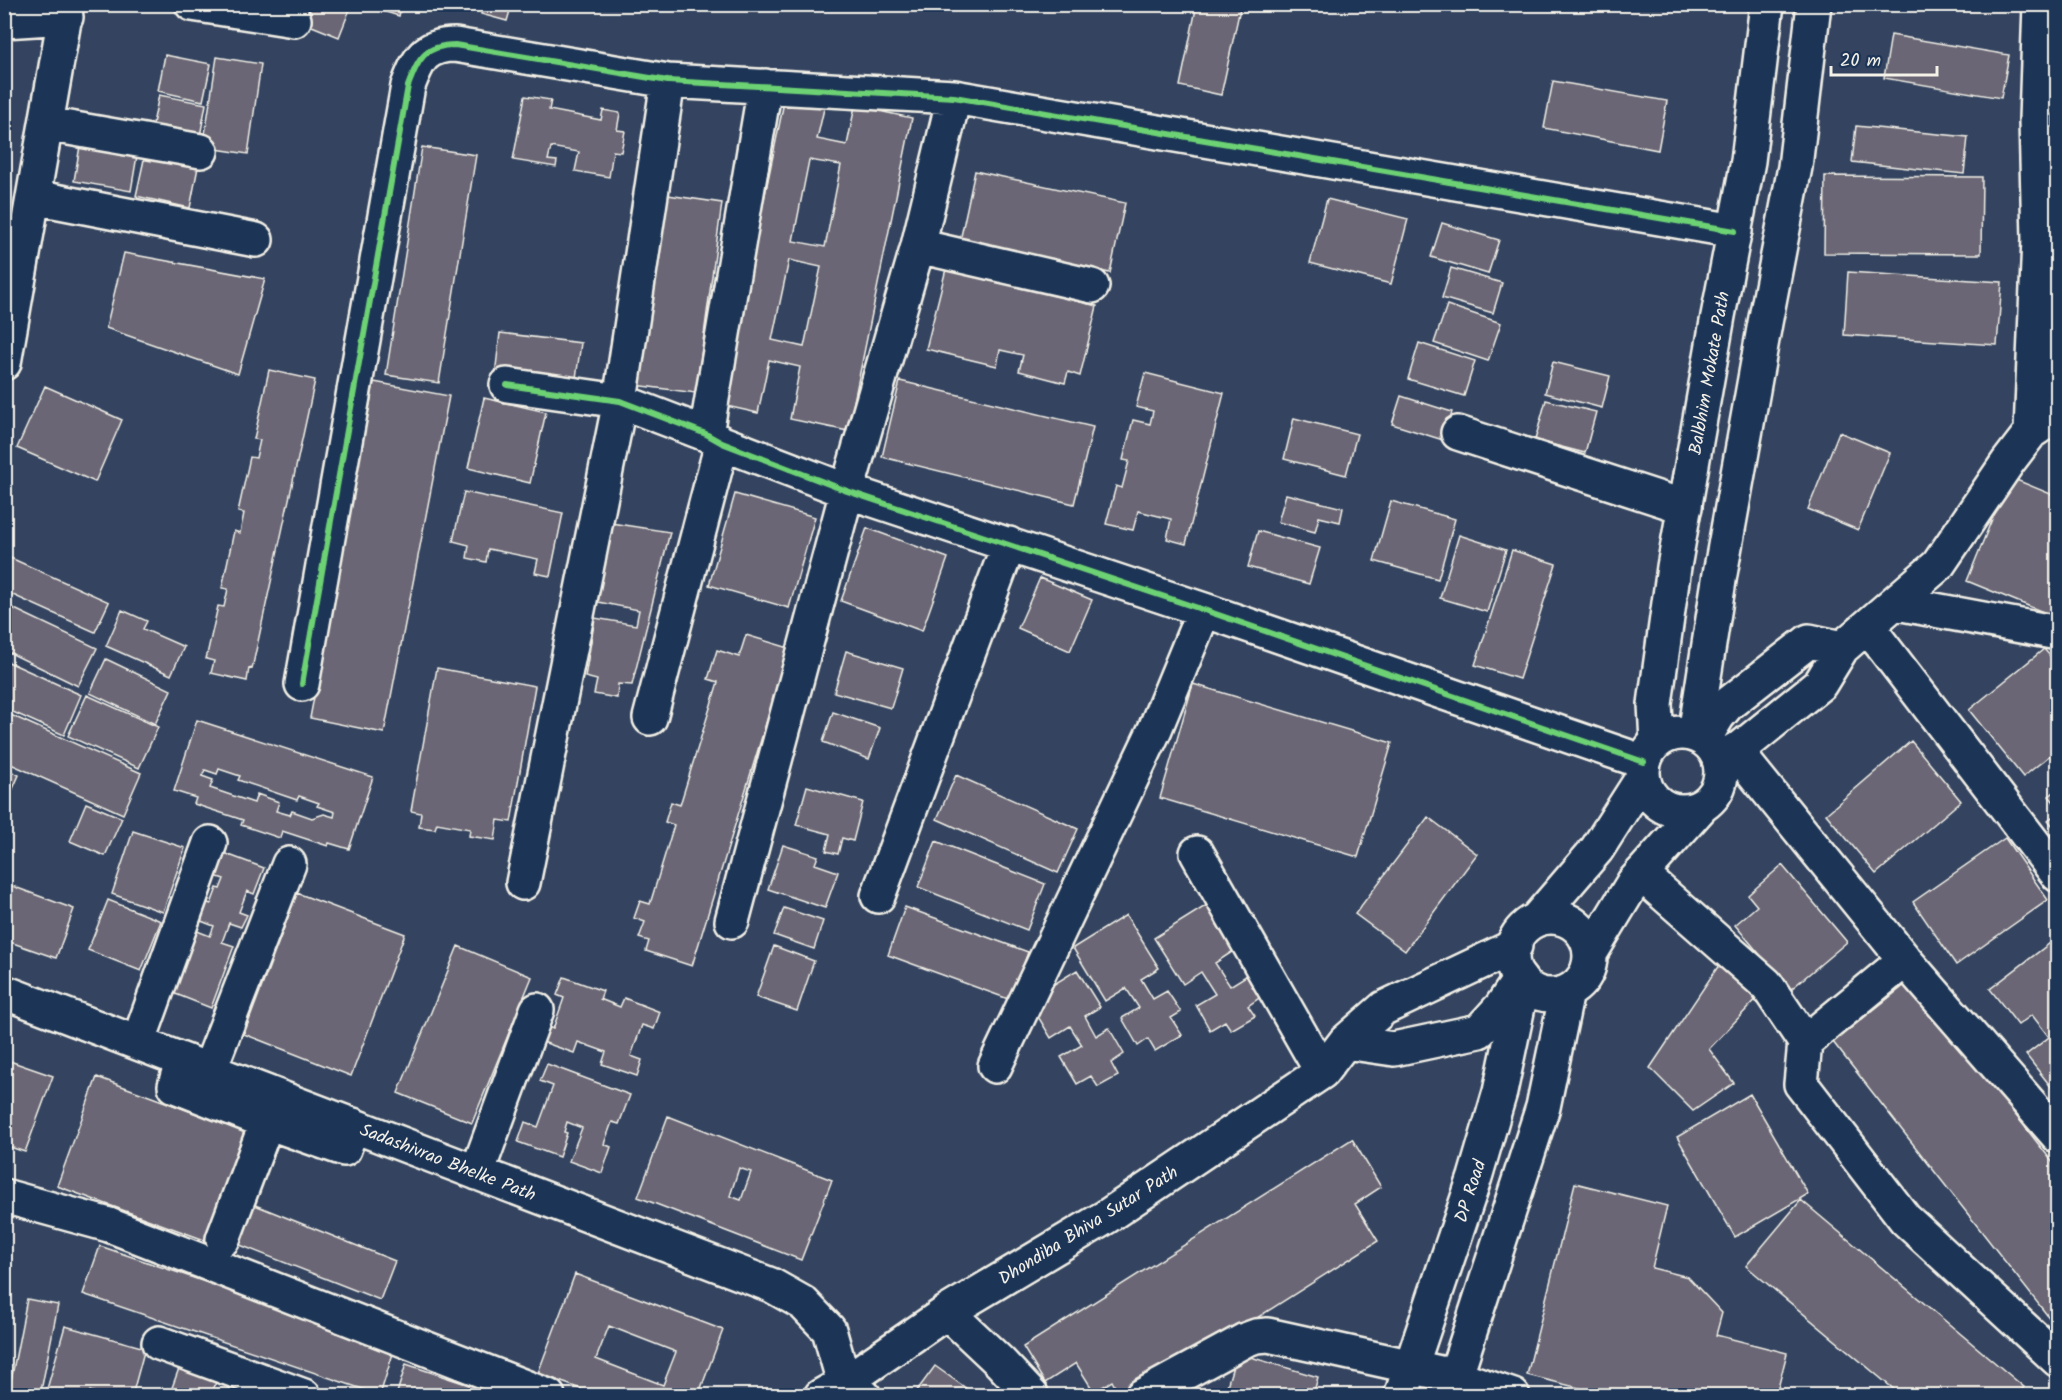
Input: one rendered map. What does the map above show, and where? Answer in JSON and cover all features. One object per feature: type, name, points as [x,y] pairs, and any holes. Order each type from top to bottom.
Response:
[{"type":"street","points":[[192,4],[294,20]]},
{"type":"street","name":"Balbhim Mokate Path","points":[[1648,761],[1674,567],[1748,161],[1767,4]]},
{"type":"street","points":[[1648,761],[1646,789],[1664,807],[1675,811],[1688,812],[1710,800],[1718,789],[1722,777],[1713,747],[1760,346],[1795,167],[1814,4]]},
{"type":"street","points":[[2031,432],[2039,239],[2036,120],[2040,4]]},
{"type":"street","points":[[4,21],[66,11],[5,358]]},
{"type":"street","points":[[302,684],[408,86],[414,69],[425,53],[440,45],[455,45],[668,81],[954,97],[1735,231]]},
{"type":"street","points":[[523,883],[620,401],[668,81]]},
{"type":"street","points":[[650,718],[714,439],[765,86]]},
{"type":"street","points":[[732,921],[847,490],[918,246],[954,97]]},
{"type":"street","points":[[46,124],[201,151]]},
{"type":"street","points":[[34,197],[256,240]]},
{"type":"street","points":[[918,246],[1092,286]]},
{"type":"street","points":[[507,385],[620,401],[847,490],[1648,761]]},
{"type":"street","points":[[1713,747],[1718,716],[1728,704],[1809,641],[1842,648],[1897,603],[1938,565],[2031,432],[2058,414]]},
{"type":"street","points":[[1458,433],[1685,507]]},
{"type":"street","points":[[878,896],[1009,544]]},
{"type":"street","points":[[1897,603],[2058,633]]},
{"type":"street","points":[[995,1066],[1155,729],[1204,610]]},
{"type":"street","points":[[1868,627],[2058,875]]},
{"type":"street","points":[[1536,920],[1551,917],[1566,919],[1578,927],[1587,940],[1590,954],[1588,970],[1579,983],[1567,992],[1551,995],[1536,992],[1522,981],[1515,971],[1512,956],[1515,946],[1524,928],[1536,920],[1597,849],[1648,761],[1668,735],[1681,732],[1713,747],[1905,960],[2058,1136]]},
{"type":"street","points":[[1590,954],[1633,883],[1700,807]]},
{"type":"street","points":[[138,1043],[210,843]]},
{"type":"street","points":[[1197,854],[1322,1072]]},
{"type":"street","points":[[289,864],[196,1065],[175,1086],[344,1149],[353,1125]]},
{"type":"street","points":[[1641,874],[1766,984],[1805,1042],[1801,1084],[1905,1219],[2058,1360]]},
{"type":"street","name":"Dhondiba Bhiva Sutar Path","points":[[843,1391],[947,1312],[1106,1217],[1322,1072],[1345,1042],[1384,1008],[1515,946]]},
{"type":"street","points":[[1805,1042],[1905,960]]},
{"type":"street","points":[[1345,1042],[1394,1049],[1479,1031],[1522,981]]},
{"type":"street","name":"DP Road","points":[[1405,1381],[1475,1177],[1500,1092],[1522,981]]},
{"type":"street","name":"Sadashivrao Bhelke Path","points":[[4,992],[771,1285],[804,1303],[829,1330],[843,1391]]},
{"type":"street","points":[[1451,1386],[1543,1107],[1567,992]]},
{"type":"street","points":[[477,1173],[537,1010]]},
{"type":"street","points":[[223,1239],[267,1122]]},
{"type":"street","points":[[4,1196],[109,1226],[548,1395]]},
{"type":"street","points":[[947,1312],[1032,1395]]},
{"type":"street","points":[[1142,1395],[1256,1336],[1268,1335],[1405,1381],[1513,1395]]},
{"type":"street","points":[[159,1343],[304,1395]]},
{"type":"building","points":[[308,4],[352,4],[339,37],[302,22]]},
{"type":"building","points":[[374,4],[402,4],[399,16],[373,8]]},
{"type":"building","points":[[483,4],[512,4],[507,21],[481,14]]},
{"type":"building","points":[[1197,4],[1241,4],[1221,95],[1180,86]]},
{"type":"building","points":[[1891,35],[2009,55],[2001,98],[1884,78]]},
{"type":"building","points":[[165,55],[211,64],[203,101],[158,91]]},
{"type":"building","points":[[217,57],[261,64],[248,154],[203,147]]},
{"type":"building","points":[[1553,81],[1667,101],[1658,150],[1544,128]]},
{"type":"building","points":[[786,92],[826,100],[817,139],[847,145],[855,106],[912,118],[848,431],[790,419],[800,367],[769,360],[758,413],[722,405]],"holes":[[[809,160],[841,165],[825,247],[793,241]],[[789,260],[821,267],[804,347],[772,340]]]},
{"type":"building","points":[[159,95],[206,104],[198,147],[150,138]]},
{"type":"building","points":[[525,96],[551,100],[549,110],[601,120],[603,110],[620,113],[617,130],[625,131],[621,152],[613,151],[609,177],[575,171],[579,152],[551,147],[548,160],[557,161],[556,167],[513,160]]},
{"type":"building","points":[[2058,97],[2058,161],[2049,160]]},
{"type":"building","points":[[1856,126],[1968,137],[1964,174],[1852,162]]},
{"type":"building","points":[[82,134],[139,144],[131,191],[74,181]]},
{"type":"building","points":[[147,146],[200,157],[190,208],[136,196]]},
{"type":"building","points":[[422,147],[476,155],[439,383],[386,375]]},
{"type":"building","points":[[975,171],[1125,203],[1110,273],[960,241]]},
{"type":"building","points":[[1825,176],[1982,177],[1981,254],[1824,253]]},
{"type":"building","points":[[661,194],[722,203],[696,393],[635,385]]},
{"type":"building","points":[[1327,199],[1408,219],[1391,284],[1310,263]]},
{"type":"building","points":[[1442,223],[1499,240],[1488,274],[1431,257]]},
{"type":"building","points":[[124,253],[265,279],[238,374],[106,328]]},
{"type":"building","points":[[1451,268],[1502,283],[1493,313],[1442,298]]},
{"type":"building","points":[[946,269],[1097,306],[1080,376],[1068,372],[1065,383],[1019,371],[1023,355],[1000,350],[997,366],[926,349]]},
{"type":"building","points":[[1848,272],[2002,282],[1997,345],[1844,335]]},
{"type":"building","points":[[1447,305],[1501,323],[1488,361],[1434,343]]},
{"type":"building","points":[[500,333],[581,343],[575,385],[495,375]]},
{"type":"building","points":[[1419,343],[1475,361],[1464,396],[1408,379]]},
{"type":"building","points":[[1553,362],[1610,376],[1602,408],[1545,393]]},
{"type":"building","points":[[269,370],[315,380],[252,669],[249,668],[247,681],[211,673],[214,661],[206,659],[218,606],[224,607],[228,589],[222,588],[234,531],[240,533],[244,513],[238,512],[250,457],[256,458],[260,440],[254,439]]},
{"type":"building","points":[[1145,373],[1224,393],[1186,544],[1167,539],[1171,519],[1138,511],[1133,530],[1106,524],[1116,486],[1122,488],[1129,461],[1123,460],[1133,420],[1150,424],[1153,411],[1136,407]]},
{"type":"building","points":[[900,381],[1093,427],[1074,504],[882,457]]},
{"type":"building","points":[[374,382],[449,396],[384,733],[310,718]]},
{"type":"building","points":[[45,386],[122,420],[95,482],[17,448]]},
{"type":"building","points":[[1401,396],[1452,412],[1443,440],[1392,424]]},
{"type":"building","points":[[484,398],[546,412],[530,483],[468,468]]},
{"type":"building","points":[[1546,400],[1596,412],[1585,453],[1535,440]]},
{"type":"building","points":[[1294,418],[1357,434],[1346,475],[1284,459]]},
{"type":"building","points":[[1839,432],[1890,453],[1858,530],[1808,509]]},
{"type":"building","points":[[2009,477],[2058,497],[2058,618],[1967,581]]},
{"type":"building","points":[[464,492],[563,513],[550,576],[535,573],[538,559],[488,549],[486,562],[467,558],[469,545],[453,541]]},
{"type":"building","points":[[735,494],[815,517],[789,608],[709,585]]},
{"type":"building","points":[[1286,494],[1343,508],[1340,522],[1319,517],[1315,532],[1278,522]]},
{"type":"building","points":[[1391,501],[1455,519],[1438,579],[1374,561]]},
{"type":"building","points":[[611,523],[670,532],[632,685],[618,684],[617,698],[594,694],[597,680],[585,677],[595,618],[636,625],[639,610],[598,602]]},
{"type":"building","points":[[867,528],[948,558],[922,631],[841,601]]},
{"type":"building","points":[[1258,531],[1320,548],[1309,584],[1248,567]]},
{"type":"building","points":[[1459,535],[1506,550],[1487,612],[1440,598]]},
{"type":"building","points":[[1512,550],[1556,564],[1519,679],[1475,665]]},
{"type":"building","points":[[4,555],[109,602],[95,632],[4,591]]},
{"type":"building","points":[[1040,578],[1092,600],[1070,651],[1018,628]]},
{"type":"building","points":[[4,604],[97,648],[78,686],[4,650]]},
{"type":"building","points":[[122,610],[147,621],[143,629],[184,647],[171,675],[106,646]]},
{"type":"building","points":[[746,635],[789,648],[692,966],[646,951],[649,941],[639,938],[645,922],[634,918],[640,901],[650,904],[674,825],[665,822],[671,802],[680,805],[718,682],[708,679],[717,650],[739,657]]},
{"type":"building","points":[[2044,649],[2058,665],[2058,749],[2023,777],[1969,710]]},
{"type":"building","points":[[846,651],[903,668],[891,708],[834,692]]},
{"type":"building","points":[[106,659],[171,690],[155,724],[90,693]]},
{"type":"building","points":[[4,660],[81,695],[64,735],[4,708]]},
{"type":"building","points":[[437,668],[535,686],[511,822],[498,820],[495,840],[469,836],[470,829],[437,823],[435,829],[419,827],[421,813],[411,811]]},
{"type":"building","points":[[1193,684],[1392,743],[1358,857],[1160,798]]},
{"type":"building","points":[[87,695],[158,727],[139,768],[68,736]]},
{"type":"building","points":[[4,712],[141,773],[123,814],[4,761]]},
{"type":"building","points":[[833,712],[880,728],[869,759],[823,742]]},
{"type":"building","points":[[197,720],[373,777],[349,849],[329,843],[328,846],[282,831],[280,838],[241,825],[243,820],[194,804],[196,798],[174,791]]},
{"type":"building","points":[[1911,741],[1961,801],[1876,874],[1826,814]]},
{"type":"building","points":[[4,768],[19,775],[4,809]]},
{"type":"building","points":[[219,769],[240,776],[238,780],[297,800],[299,796],[319,803],[317,806],[335,812],[334,817],[324,814],[312,818],[292,811],[290,815],[276,811],[279,802],[257,794],[254,803],[210,788],[213,780],[202,776],[205,770],[217,774]]},
{"type":"building","points":[[956,775],[1078,829],[1058,873],[937,819]]},
{"type":"building","points":[[807,786],[863,802],[853,841],[842,838],[838,854],[826,851],[830,834],[796,825]]},
{"type":"building","points":[[2058,789],[2058,807],[2049,796]]},
{"type":"building","points":[[86,803],[122,818],[105,856],[70,841]]},
{"type":"building","points":[[2058,813],[2058,832],[2048,820]]},
{"type":"building","points":[[1428,817],[1477,854],[1405,951],[1355,914]]},
{"type":"building","points":[[133,831],[185,848],[163,912],[112,894]]},
{"type":"building","points":[[2005,838],[2048,900],[1956,965],[1913,902]]},
{"type":"building","points":[[936,841],[1045,884],[1027,930],[918,887]]},
{"type":"building","points":[[783,845],[818,856],[815,864],[838,872],[825,908],[768,889]]},
{"type":"building","points":[[221,852],[264,868],[254,894],[247,891],[239,912],[247,915],[241,927],[229,923],[222,942],[234,946],[211,1008],[168,991],[192,929],[210,936],[214,926],[196,919],[202,901],[211,904],[217,888],[220,889],[224,879],[212,875]]},
{"type":"building","points":[[1782,865],[1847,942],[1790,990],[1735,925],[1757,906],[1748,895]]},
{"type":"building","points":[[4,883],[74,909],[56,958],[4,940]]},
{"type":"building","points":[[297,893],[405,934],[351,1076],[244,1034]]},
{"type":"building","points":[[108,900],[161,921],[141,971],[88,950]]},
{"type":"building","points":[[1207,905],[1235,950],[1215,963],[1230,986],[1249,974],[1262,996],[1248,1006],[1255,1016],[1231,1030],[1225,1021],[1210,1030],[1196,1005],[1215,994],[1201,972],[1183,984],[1154,938]]},
{"type":"building","points":[[905,907],[1028,952],[1011,1000],[888,955]]},
{"type":"building","points":[[784,908],[823,921],[814,949],[774,935]]},
{"type":"building","points":[[1126,915],[1159,968],[1141,979],[1153,999],[1167,991],[1181,1012],[1171,1018],[1182,1035],[1155,1051],[1148,1039],[1138,1046],[1122,1018],[1139,1008],[1126,988],[1105,1001],[1073,948]]},
{"type":"building","points":[[2058,937],[2058,1084],[2052,1088],[2026,1055],[2049,1037],[2032,1015],[2018,1025],[1990,989]]},
{"type":"building","points":[[458,946],[532,977],[472,1123],[398,1093]]},
{"type":"building","points":[[774,946],[814,961],[797,1011],[756,997]]},
{"type":"building","points":[[1721,962],[1762,993],[1709,1049],[1734,1083],[1693,1111],[1650,1068]]},
{"type":"building","points":[[1077,970],[1100,1007],[1085,1016],[1096,1036],[1109,1028],[1124,1054],[1111,1063],[1118,1076],[1098,1087],[1091,1076],[1077,1084],[1061,1057],[1082,1045],[1070,1026],[1051,1038],[1028,1000]]},
{"type":"building","points":[[564,977],[603,991],[600,999],[620,1007],[624,998],[660,1012],[654,1029],[642,1025],[631,1056],[642,1060],[637,1076],[602,1064],[606,1052],[578,1042],[574,1053],[540,1041],[546,1026],[553,1029],[564,998],[557,995]]},
{"type":"building","points":[[1910,981],[2058,1169],[2058,1329],[1833,1042]]},
{"type":"building","points":[[4,1059],[53,1076],[25,1152],[10,1147],[4,1162]]},
{"type":"building","points":[[547,1064],[630,1095],[619,1124],[612,1122],[604,1144],[611,1147],[602,1173],[569,1161],[582,1128],[567,1122],[564,1132],[567,1133],[559,1157],[518,1142],[525,1122],[538,1127],[553,1086],[540,1081]]},
{"type":"building","points":[[97,1077],[250,1133],[210,1242],[57,1186]]},
{"type":"building","points":[[1750,1094],[1808,1194],[1735,1237],[1677,1137]]},
{"type":"building","points":[[668,1116],[832,1180],[801,1260],[638,1197]],"holes":[[[739,1168],[751,1172],[741,1200],[730,1196]]]},
{"type":"building","points":[[1352,1139],[1381,1187],[1355,1204],[1378,1241],[1134,1396],[1120,1396],[1112,1381],[1094,1392],[1076,1363],[1045,1383],[1023,1347]]},
{"type":"building","points":[[1575,1183],[1667,1206],[1652,1268],[1688,1277],[1722,1313],[1716,1335],[1787,1353],[1776,1396],[1611,1396],[1527,1375]]},
{"type":"building","points":[[1801,1200],[2024,1387],[2016,1396],[1902,1396],[1746,1266]]},
{"type":"building","points":[[250,1203],[395,1261],[380,1300],[235,1243]]},
{"type":"building","points":[[100,1246],[395,1347],[380,1395],[83,1294]]},
{"type":"building","points":[[575,1274],[723,1330],[698,1396],[599,1396],[538,1373]],"holes":[[[609,1326],[676,1352],[663,1385],[596,1359]]]},
{"type":"building","points":[[27,1299],[58,1305],[40,1396],[8,1396]]},
{"type":"building","points":[[65,1326],[145,1348],[132,1396],[105,1396],[90,1391],[89,1396],[45,1396]]},
{"type":"building","points":[[1237,1353],[1318,1377],[1313,1396],[1224,1396]]},
{"type":"building","points":[[182,1360],[219,1374],[211,1396],[169,1396]]},
{"type":"building","points":[[406,1364],[502,1396],[396,1396]]},
{"type":"building","points":[[935,1366],[977,1396],[913,1396]]},
{"type":"cycle path","points":[[302,684],[408,86],[419,62],[429,51],[436,48],[455,45],[668,81],[954,97],[1735,231]]},
{"type":"cycle path","points":[[507,385],[620,401],[847,491],[1204,610],[1644,762]]}]
